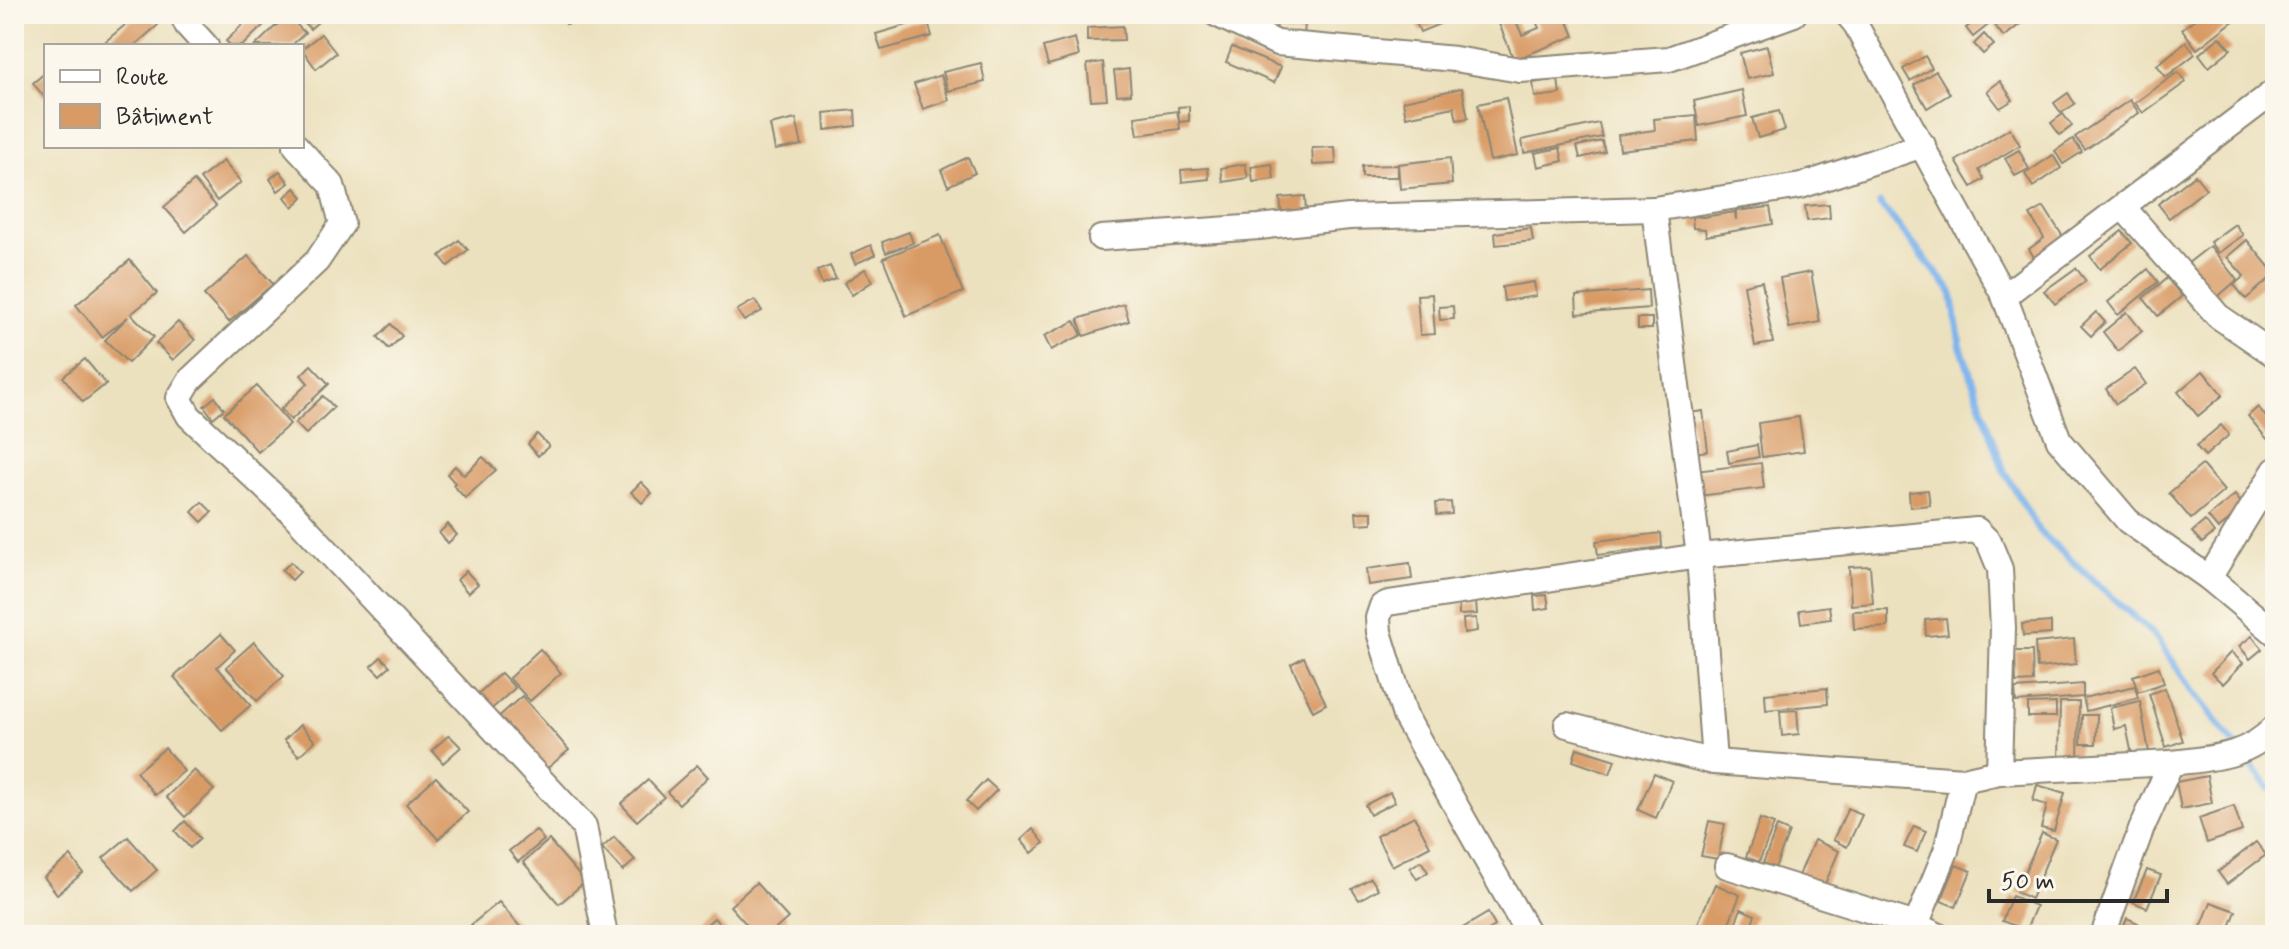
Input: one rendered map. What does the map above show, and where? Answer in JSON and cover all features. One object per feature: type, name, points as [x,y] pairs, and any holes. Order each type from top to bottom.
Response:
[{"type":"street","points":[[182,14],[187,25],[204,44]]},
{"type":"street","points":[[1216,14],[1277,43],[1455,59],[1520,70],[1669,59],[1794,14]]},
{"type":"street","points":[[1858,17],[2004,296],[2059,440],[2128,521],[2209,578],[2275,633]]},
{"type":"street","points":[[2004,296],[2275,91]]},
{"type":"street","points":[[1101,238],[1349,217],[1654,209],[1801,186],[1923,145]]},
{"type":"street","points":[[298,148],[332,185],[342,224],[317,261],[190,380],[179,398],[189,416],[292,513],[584,826],[605,935]]},
{"type":"street","points":[[2123,207],[2218,316],[2275,355]]},
{"type":"street","points":[[1654,209],[1699,556],[1714,762]]},
{"type":"street","points":[[2209,578],[2275,470]]},
{"type":"street","points":[[1529,935],[1405,716],[1379,632],[1378,618],[1382,606],[1699,556],[1977,530],[1984,535],[2000,569],[2003,628],[1999,772]]},
{"type":"street","points":[[1567,725],[1714,762],[1963,780],[1999,772],[2171,763],[2224,757],[2268,734]]},
{"type":"street","points":[[2103,935],[2141,830],[2171,763]]},
{"type":"street","points":[[1727,866],[1922,932],[1963,780]]},
{"type":"building","points":[[138,14],[148,14],[158,25],[136,44],[102,44]]},
{"type":"building","points":[[253,14],[275,14],[244,44],[229,44],[226,41]]},
{"type":"building","points":[[296,14],[327,14],[310,29]]},
{"type":"building","points":[[565,14],[587,14],[588,20],[566,24]]},
{"type":"building","points":[[1438,14],[1464,14],[1420,32],[1416,22]]},
{"type":"building","points":[[1495,14],[1513,14],[1522,35],[1539,28],[1533,14],[1565,14],[1574,36],[1514,60]]},
{"type":"building","points":[[1984,14],[1992,22],[1973,37],[1966,28]]},
{"type":"building","points":[[2008,14],[2020,14],[2025,20],[2004,37],[1994,25]]},
{"type":"building","points":[[2202,14],[2232,14],[2236,19],[2197,49],[2182,29]]},
{"type":"building","points":[[287,15],[305,33],[293,44],[257,44]]},
{"type":"building","points":[[927,19],[932,36],[881,50],[876,34]]},
{"type":"building","points":[[1277,22],[1305,24],[1304,35],[1276,33]]},
{"type":"building","points":[[1123,26],[1124,40],[1087,41],[1087,28]]},
{"type":"building","points":[[321,34],[336,53],[316,69],[304,47]]},
{"type":"building","points":[[1984,34],[1994,45],[1983,54],[1974,44]]},
{"type":"building","points":[[2220,37],[2231,49],[2209,67],[2199,54]]},
{"type":"building","points":[[1075,38],[1079,56],[1048,65],[1043,47]]},
{"type":"building","points":[[2186,42],[2195,54],[2166,77],[2157,65]]},
{"type":"building","points":[[1767,46],[1774,73],[1747,79],[1740,53]]},
{"type":"building","points":[[1232,47],[1281,67],[1274,83],[1226,62]]},
{"type":"building","points":[[1925,56],[1932,68],[1910,81],[1903,69]]},
{"type":"building","points":[[1103,62],[1107,99],[1091,100],[1087,64]]},
{"type":"building","points":[[981,63],[985,82],[948,91],[943,72]]},
{"type":"building","points":[[1129,69],[1131,94],[1117,95],[1114,71]]},
{"type":"building","points":[[1936,71],[1950,94],[1927,108],[1914,85]]},
{"type":"building","points":[[2178,72],[2186,82],[2143,113],[2135,103]]},
{"type":"building","points":[[44,74],[44,97],[33,83]]},
{"type":"building","points":[[941,75],[949,100],[923,109],[914,84]]},
{"type":"building","points":[[1558,79],[1560,94],[1535,97],[1533,83]]},
{"type":"building","points":[[2000,81],[2013,100],[2000,108],[1987,91]]},
{"type":"building","points":[[1462,88],[1468,118],[1457,120],[1454,107],[1406,117],[1403,101]]},
{"type":"building","points":[[1742,90],[1747,116],[1699,126],[1694,101]]},
{"type":"building","points":[[2068,93],[2075,104],[2061,113],[2054,103]]},
{"type":"building","points":[[1506,98],[1518,155],[1490,161],[1478,104]]},
{"type":"building","points":[[2130,100],[2139,113],[2085,150],[2075,137]]},
{"type":"building","points":[[1189,106],[1189,121],[1179,122],[1180,129],[1138,135],[1135,117],[1177,111],[1179,121],[1178,107]]},
{"type":"building","points":[[855,110],[856,126],[825,130],[824,113]]},
{"type":"building","points":[[1779,111],[1785,130],[1758,138],[1752,118]]},
{"type":"building","points":[[2063,114],[2072,126],[2060,135],[2051,123]]},
{"type":"building","points":[[1696,115],[1698,141],[1620,150],[1618,135],[1655,130],[1654,119]]},
{"type":"building","points":[[796,119],[802,145],[775,150],[770,125]]},
{"type":"building","points":[[1599,123],[1602,137],[1524,153],[1522,140]]},
{"type":"building","points":[[2010,128],[2020,145],[1979,170],[1984,179],[1972,187],[1956,161]]},
{"type":"building","points":[[2073,139],[2082,152],[2063,164],[2055,151]]},
{"type":"building","points":[[1602,141],[1605,152],[1580,158],[1577,146]]},
{"type":"building","points":[[1335,147],[1336,164],[1313,165],[1312,148]]},
{"type":"building","points":[[1560,148],[1563,161],[1538,167],[1535,153]]},
{"type":"building","points":[[2019,150],[2029,169],[2015,176],[2005,158]]},
{"type":"building","points":[[2053,155],[2061,168],[2033,187],[2025,174]]},
{"type":"building","points":[[968,157],[975,173],[948,186],[941,170]]},
{"type":"building","points":[[1450,158],[1452,184],[1400,189],[1398,164]]},
{"type":"building","points":[[223,161],[241,182],[217,201],[200,179]]},
{"type":"building","points":[[1245,164],[1248,178],[1223,182],[1221,168]]},
{"type":"building","points":[[1272,164],[1274,179],[1253,182],[1251,167]]},
{"type":"building","points":[[1398,165],[1398,177],[1362,177],[1362,166]]},
{"type":"building","points":[[1208,168],[1209,179],[1182,182],[1181,170]]},
{"type":"building","points":[[280,171],[289,183],[278,191],[270,179]]},
{"type":"building","points":[[2195,175],[2206,189],[2169,218],[2158,204]]},
{"type":"building","points":[[194,181],[216,206],[186,232],[164,207]]},
{"type":"building","points":[[295,188],[303,197],[293,207],[285,197]]},
{"type":"building","points":[[1305,196],[1306,213],[1282,216],[1280,198]]},
{"type":"building","points":[[1829,204],[1830,218],[1807,221],[1805,206]]},
{"type":"building","points":[[1770,207],[1773,224],[1706,236],[1705,229],[1693,228],[1692,216],[1735,212],[1736,220],[1736,211]]},
{"type":"building","points":[[2044,207],[2067,243],[2037,262],[2029,249],[2044,238],[2030,215]]},
{"type":"building","points":[[2235,224],[2243,235],[2218,253],[2210,242]]},
{"type":"building","points":[[1531,228],[1533,241],[1496,245],[1495,233]]},
{"type":"building","points":[[2122,231],[2132,243],[2100,269],[2090,256]]},
{"type":"building","points":[[909,232],[913,243],[886,253],[882,242]]},
{"type":"building","points":[[940,235],[963,292],[906,316],[883,258]]},
{"type":"building","points":[[459,240],[468,250],[448,266],[440,256]]},
{"type":"building","points":[[2247,240],[2275,274],[2246,299],[2234,285],[2244,276],[2227,257]]},
{"type":"building","points":[[871,245],[875,255],[855,264],[851,254]]},
{"type":"building","points":[[2210,246],[2237,280],[2215,299],[2187,264]]},
{"type":"building","points":[[248,256],[273,284],[229,322],[204,295]]},
{"type":"building","points":[[130,260],[157,293],[131,314],[154,337],[128,363],[105,340],[128,317],[102,337],[76,305]]},
{"type":"building","points":[[830,266],[836,279],[822,284],[817,271]]},
{"type":"building","points":[[2076,268],[2086,281],[2055,304],[2044,291]]},
{"type":"building","points":[[865,269],[873,281],[852,295],[844,283]]},
{"type":"building","points":[[2148,269],[2158,282],[2118,315],[2108,302]]},
{"type":"building","points":[[1811,272],[1820,322],[1789,328],[1780,278]]},
{"type":"building","points":[[2167,278],[2182,296],[2158,316],[2143,298]]},
{"type":"building","points":[[1762,281],[1773,343],[1755,346],[1744,285]]},
{"type":"building","points":[[1534,282],[1536,296],[1504,301],[1502,287]]},
{"type":"building","points":[[1648,290],[1649,308],[1577,314],[1576,296]]},
{"type":"building","points":[[1432,294],[1435,334],[1420,335],[1417,295]]},
{"type":"building","points":[[755,300],[762,311],[744,321],[737,310]]},
{"type":"building","points":[[1124,304],[1129,321],[1084,336],[1078,319]]},
{"type":"building","points":[[1453,306],[1454,319],[1440,320],[1439,307]]},
{"type":"building","points":[[2096,312],[2105,322],[2091,336],[2081,326]]},
{"type":"building","points":[[2127,312],[2142,331],[2118,351],[2103,332]]},
{"type":"building","points":[[1638,318],[1652,318],[1652,329],[1638,329]]},
{"type":"building","points":[[1075,321],[1082,335],[1051,350],[1044,336]]},
{"type":"building","points":[[178,322],[195,340],[173,360],[156,343]]},
{"type":"building","points":[[391,324],[402,336],[389,349],[378,337]]},
{"type":"building","points":[[85,359],[106,384],[83,402],[63,377]]},
{"type":"building","points":[[311,365],[329,384],[291,420],[281,409],[308,383],[301,375]]},
{"type":"building","points":[[2135,369],[2146,384],[2116,404],[2106,389]]},
{"type":"building","points":[[2203,371],[2223,395],[2198,416],[2178,392]]},
{"type":"building","points":[[257,386],[290,424],[258,452],[224,414]]},
{"type":"building","points":[[323,396],[334,407],[306,434],[295,423]]},
{"type":"building","points":[[215,397],[224,409],[213,418],[204,406]]},
{"type":"building","points":[[2258,407],[2275,428],[2275,433],[2267,439],[2248,416]]},
{"type":"building","points":[[1703,411],[1708,451],[1694,453],[1689,413]]},
{"type":"building","points":[[1799,417],[1804,451],[1762,457],[1758,423]]},
{"type":"building","points":[[2221,425],[2229,435],[2205,456],[2196,446]]},
{"type":"building","points":[[537,434],[549,446],[538,456],[528,444]]},
{"type":"building","points":[[1757,445],[1759,457],[1729,463],[1727,451]]},
{"type":"building","points":[[483,457],[496,470],[465,498],[447,474],[455,466],[464,475]]},
{"type":"building","points":[[1761,463],[1764,488],[1699,496],[1695,471]]},
{"type":"building","points":[[2202,465],[2224,491],[2191,519],[2169,493]]},
{"type":"building","points":[[641,482],[652,493],[642,503],[631,492]]},
{"type":"building","points":[[1928,490],[1930,505],[1910,507],[1909,492]]},
{"type":"building","points":[[2235,495],[2245,508],[2218,529],[2208,517]]},
{"type":"building","points":[[202,502],[212,512],[202,522],[192,512]]},
{"type":"building","points":[[1451,502],[1452,514],[1437,515],[1436,503]]},
{"type":"building","points":[[1356,512],[1372,512],[1372,523],[1357,524]]},
{"type":"building","points":[[2205,521],[2214,533],[2202,543],[2192,532]]},
{"type":"building","points":[[448,524],[457,535],[448,543],[439,533]]},
{"type":"building","points":[[1661,533],[1662,547],[1598,555],[1596,541]]},
{"type":"building","points":[[291,562],[300,572],[292,580],[282,570]]},
{"type":"building","points":[[1410,563],[1412,579],[1368,585],[1366,569]]},
{"type":"building","points":[[1870,566],[1873,603],[1851,605],[1849,567]]},
{"type":"building","points":[[466,571],[478,584],[468,593],[457,580]]},
{"type":"building","points":[[1547,595],[1549,608],[1535,610],[1534,596]]},
{"type":"building","points":[[1476,603],[1477,614],[1459,615],[1459,604]]},
{"type":"building","points":[[1829,606],[1831,619],[1801,623],[1799,610]]},
{"type":"building","points":[[1888,610],[1888,627],[1854,629],[1853,611]]},
{"type":"building","points":[[1476,618],[1477,631],[1464,633],[1463,619]]},
{"type":"building","points":[[1946,618],[1948,634],[1926,636],[1925,620]]},
{"type":"building","points":[[2051,622],[2051,634],[2023,636],[2022,624]]},
{"type":"building","points":[[221,634],[235,650],[217,667],[251,705],[222,730],[174,677]]},
{"type":"building","points":[[2252,636],[2262,649],[2250,659],[2239,646]]},
{"type":"building","points":[[2074,639],[2076,664],[2037,668],[2035,643]]},
{"type":"building","points":[[254,642],[284,676],[257,701],[226,667]]},
{"type":"building","points":[[540,649],[561,673],[530,701],[509,678]]},
{"type":"building","points":[[2015,651],[2032,651],[2033,682],[2016,683]]},
{"type":"building","points":[[2231,652],[2243,663],[2223,684],[2211,673]]},
{"type":"building","points":[[381,657],[390,666],[380,675],[371,666]]},
{"type":"building","points":[[1304,657],[1326,704],[1313,711],[1291,664]]},
{"type":"building","points":[[2159,667],[2164,683],[2138,692],[2133,676]]},
{"type":"building","points":[[501,673],[515,688],[486,714],[472,699]]},
{"type":"building","points":[[2083,684],[2083,697],[2016,702],[2015,689]]},
{"type":"building","points":[[2135,686],[2138,698],[2086,711],[2083,698]]},
{"type":"building","points":[[1827,688],[1828,704],[1766,710],[1765,694]]},
{"type":"building","points":[[2165,688],[2183,741],[2166,747],[2149,694]]},
{"type":"building","points":[[522,696],[569,750],[543,772],[496,719]]},
{"type":"building","points":[[2140,701],[2149,752],[2132,755],[2126,726],[2114,729],[2110,708]]},
{"type":"building","points":[[2060,702],[2079,702],[2078,764],[2059,763]]},
{"type":"building","points":[[2056,703],[2056,717],[2028,717],[2028,704]]},
{"type":"building","points":[[1797,710],[1799,734],[1782,736],[1780,711]]},
{"type":"building","points":[[2082,715],[2097,715],[2096,744],[2081,744]]},
{"type":"building","points":[[300,725],[315,741],[299,756],[284,740]]},
{"type":"building","points":[[449,735],[461,747],[443,763],[432,750]]},
{"type":"building","points":[[165,748],[184,771],[155,795],[136,772]]},
{"type":"building","points":[[1577,748],[1615,760],[1610,774],[1573,761]]},
{"type":"building","points":[[697,765],[708,777],[679,804],[667,792]]},
{"type":"building","points":[[194,770],[214,790],[185,817],[166,797]]},
{"type":"building","points":[[1654,773],[1672,781],[1656,818],[1638,810]]},
{"type":"building","points":[[2207,776],[2212,803],[2181,809],[2176,782]]},
{"type":"building","points":[[436,777],[468,812],[438,839],[406,804]]},
{"type":"building","points":[[648,780],[664,797],[637,821],[621,804]]},
{"type":"building","points":[[986,780],[997,790],[976,811],[966,801]]},
{"type":"building","points":[[2037,785],[2065,793],[2054,831],[2041,828],[2047,805],[2033,801]]},
{"type":"building","points":[[1390,792],[1395,802],[1370,815],[1365,805]]},
{"type":"building","points":[[2234,806],[2242,831],[2207,843],[2199,818]]},
{"type":"building","points":[[1848,808],[1862,815],[1847,847],[1833,840]]},
{"type":"building","points":[[1414,816],[1430,846],[1392,866],[1376,836]]},
{"type":"building","points":[[1760,819],[1774,824],[1759,862],[1746,857]]},
{"type":"building","points":[[185,821],[200,839],[190,848],[175,831]]},
{"type":"building","points":[[1709,821],[1725,824],[1718,859],[1701,856]]},
{"type":"building","points":[[1914,826],[1926,831],[1917,852],[1904,847]]},
{"type":"building","points":[[1777,827],[1789,832],[1775,868],[1763,863]]},
{"type":"building","points":[[1033,829],[1044,843],[1032,853],[1021,840]]},
{"type":"building","points":[[536,830],[544,840],[518,862],[509,851]]},
{"type":"building","points":[[2042,833],[2056,839],[2031,899],[2016,892]]},
{"type":"building","points":[[128,837],[157,870],[133,891],[103,858]]},
{"type":"building","points":[[614,837],[635,860],[623,871],[602,848]]},
{"type":"building","points":[[549,840],[585,882],[559,904],[523,862]]},
{"type":"building","points":[[1814,840],[1839,851],[1822,891],[1797,880]]},
{"type":"building","points":[[2256,842],[2266,855],[2227,884],[2218,872]]},
{"type":"building","points":[[71,856],[83,873],[57,894],[44,877]]},
{"type":"building","points":[[1421,861],[1428,872],[1417,879],[1410,868]]},
{"type":"building","points":[[1956,865],[1971,871],[1956,907],[1941,901]]},
{"type":"building","points":[[2147,870],[2161,875],[2147,908],[2133,902]]},
{"type":"building","points":[[1371,878],[1378,889],[1359,900],[1352,889]]},
{"type":"building","points":[[756,883],[788,918],[769,935],[756,935],[730,906]]},
{"type":"building","points":[[1715,884],[1740,895],[1724,935],[1700,935],[1694,932]]},
{"type":"building","points":[[2012,896],[2036,906],[2026,930],[2002,921]]},
{"type":"building","points":[[499,902],[527,935],[479,935],[471,925]]},
{"type":"building","points":[[2211,902],[2236,911],[2227,935],[2198,935]]},
{"type":"building","points":[[1741,909],[1755,915],[1747,935],[1732,932]]},
{"type":"building","points":[[1488,913],[1495,926],[1480,935],[1451,935]]},
{"type":"building","points":[[714,918],[730,935],[695,935]]},
{"type":"building","points":[[2127,918],[2138,923],[2133,935],[2121,933]]},
{"type":"waterway","points":[[1880,204],[1952,292],[1960,344],[2004,471],[2039,531],[2156,637],[2192,690],[2275,796]]}]
